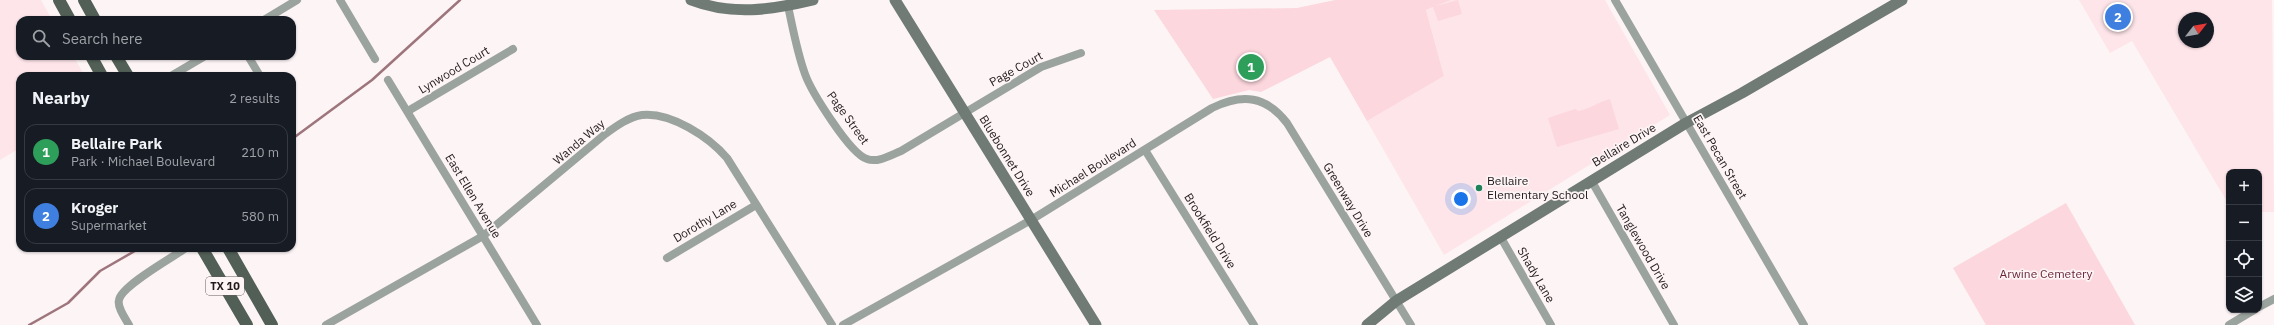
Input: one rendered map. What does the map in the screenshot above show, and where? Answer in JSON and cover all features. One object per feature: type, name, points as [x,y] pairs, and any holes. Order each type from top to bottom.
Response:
[{"type":"main road","points":[[59,0],[68,16]]},
{"type":"main road","points":[[84,0],[93,16]]},
{"type":"main road","points":[[93,60],[100,72]]},
{"type":"main road","points":[[118,60],[126,72]]},
{"type":"main road","name":"TX 10","points":[[204,252],[247,325]]},
{"type":"main road","name":"TX 10","points":[[230,252],[272,325]]},
{"type":"street","points":[[271,16],[297,0]]},
{"type":"street","points":[[340,0],[376,58]]},
{"type":"street","points":[[691,0],[716,8],[754,11],[788,6],[813,0]]},
{"type":"street","name":"Bluebonnet Drive","points":[[895,0],[1096,325]]},
{"type":"street","name":"East Pecan Street","points":[[1615,0],[1804,325]]},
{"type":"street","name":"Bellaire Drive","points":[[1366,325],[1396,301],[1591,180],[1686,123],[1742,93],[1902,0]]},
{"type":"street","name":"Page Street","points":[[788,6],[805,74],[812,89],[853,150],[864,158],[874,160],[890,156],[965,112]]},
{"type":"street","name":"Lynwood Court","points":[[408,111],[513,49]]},
{"type":"street","name":"Page Court","points":[[965,112],[1041,67],[1081,54]]},
{"type":"street","points":[[178,72],[198,60]]},
{"type":"street","points":[[250,60],[258,72]]},
{"type":"street","name":"East Ellen Avenue","points":[[388,80],[537,325]]},
{"type":"street","name":"Michael Boulevard","points":[[843,325],[1032,220],[1222,103],[1242,98],[1254,100]]},
{"type":"street","name":"Greenway Drive","points":[[1254,100],[1272,106],[1287,123],[1411,325]]},
{"type":"street","name":"Wanda Way","points":[[326,325],[483,236],[604,135],[618,125],[640,116],[661,116],[692,129],[715,145],[726,158],[832,325]]},
{"type":"street","name":"Brookfield Drive","points":[[1146,150],[1254,325]]},
{"type":"street","name":"Tanglewood Drive","points":[[1591,180],[1674,325]]},
{"type":"street","name":"Dorothy Lane","points":[[667,258],[756,205]]},
{"type":"street","name":"Shady Lane","points":[[1500,236],[1551,325]]},
{"type":"street","points":[[129,325],[119,304],[121,294],[180,252]]},
{"type":"street","points":[[2262,305],[2274,298]]},
{"type":"street","points":[[2229,325],[2249,313]]},
{"type":"shaded area","points":[[0,0],[41,0],[50,16],[16,16],[16,60],[75,60],[83,72],[16,72],[16,150],[0,160]]},
{"type":"shaded area","name":"Bellaire Elementary School","points":[[1451,0],[1605,0],[1670,115],[1444,255],[1367,121],[1444,76],[1426,10]]},
{"type":"shaded area","points":[[2079,0],[2272,0],[2274,212],[2262,212],[2262,169],[2226,169],[2226,200],[2132,41],[2110,53]]},
{"type":"green space","points":[[1335,0],[1451,0],[1436,6],[1458,0],[1462,14],[1438,21],[1433,7],[1426,10],[1444,76],[1367,121],[1330,57],[1261,92],[1249,90],[1213,99],[1154,10],[1297,8]]},
{"type":"green space","points":[[1610,99],[1619,129],[1557,147],[1548,118],[1575,109],[1579,111],[1583,110]]},
{"type":"green space","name":"Arwine Cemetery","points":[[2066,203],[2135,325],[1986,325],[1953,268]]},
{"type":"waterway","points":[[296,136],[372,80],[460,0]]},
{"type":"waterway","points":[[29,325],[68,303],[100,271],[133,252]]},
{"type":"place","name":"Kroger","points":[[2118,17]]},
{"type":"place","name":"Bellaire Park","points":[[1251,67]]},
{"type":"place","name":"Bellaire Elementary School","points":[[1479,188]]}]
